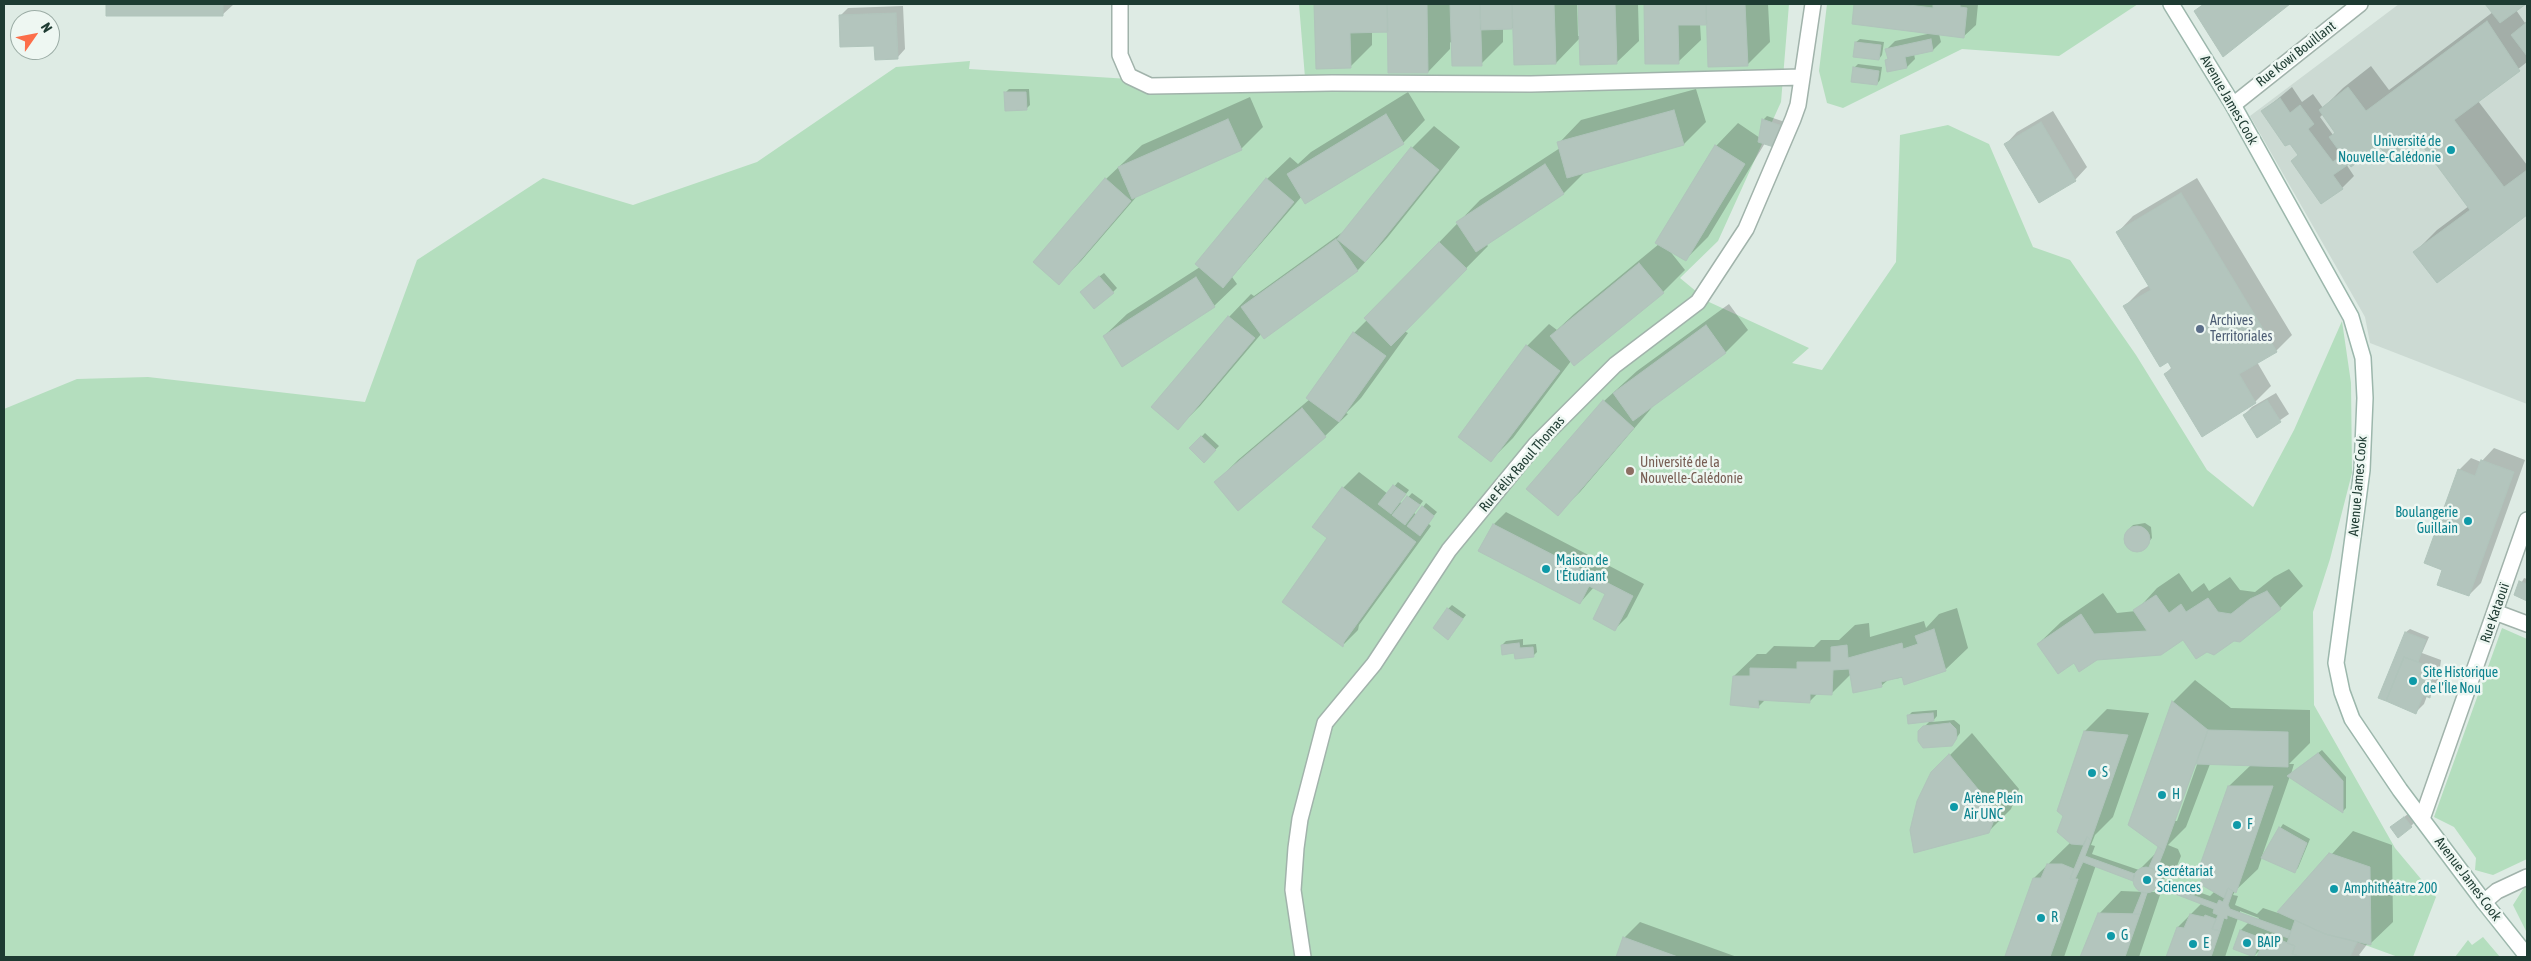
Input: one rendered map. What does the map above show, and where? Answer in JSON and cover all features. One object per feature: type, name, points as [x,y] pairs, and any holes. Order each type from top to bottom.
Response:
[{"type":"street","points":[[1120,4],[1120,55],[1129,76],[1150,86],[1332,83],[1531,84],[1802,77]]},
{"type":"street","name":"Rue Félix Raoul Thomas","points":[[1303,957],[1293,890],[1296,848],[1300,818],[1325,723],[1374,664],[1448,550],[1536,444],[1615,365],[1698,302],[1746,229],[1793,119],[1802,77],[1813,4]]},
{"type":"street","name":"Avenue James Cook","points":[[2171,4],[2232,105],[2351,317],[2363,358],[2365,398],[2362,470],[2336,663],[2342,692],[2352,719],[2422,819],[2527,956]]},
{"type":"street","name":"Rue Kowi Bouillant","points":[[2232,105],[2360,4]]},
{"type":"street","name":"Rue Kataouï","points":[[2422,819],[2527,520]]},
{"type":"street","points":[[2496,612],[2527,624]]},
{"type":"street","points":[[2484,902],[2497,891],[2527,876]]},
{"type":"shaded area","points":[[2399,4],[2527,4],[2527,404],[2370,343],[2365,317],[2250,116]]},
{"type":"green space","points":[[1299,4],[1789,4],[1781,102],[1718,241],[1680,278],[1709,302],[1809,348],[1792,363],[1822,370],[1896,262],[1900,135],[1948,125],[1989,144],[2033,247],[2070,260],[2136,355],[2207,470],[2253,507],[2294,430],[2342,321],[2351,383],[2352,473],[2330,559],[2313,612],[2314,705],[2395,848],[2436,897],[2413,957],[2398,957],[2357,942],[2350,957],[4,957],[4,409],[77,379],[148,377],[365,402],[417,260],[543,178],[633,205],[757,162],[896,67],[970,61],[969,69],[1306,90]]},
{"type":"green space","points":[[1827,4],[2138,4],[2059,56],[1962,49],[1843,108],[1827,103],[1819,71]]},
{"type":"green space","points":[[2502,628],[2527,639],[2527,859],[2493,875],[2475,870],[2476,858],[2454,827],[2434,817]]},
{"type":"green space","points":[[2527,883],[2527,933],[2513,905]]},
{"type":"green space","points":[[2483,937],[2500,957],[2455,957],[2468,940],[2472,945]]},
{"type":"building","points":[[106,4],[223,4],[223,16],[106,16]]},
{"type":"building","points":[[1314,4],[1387,4],[1388,32],[1350,33],[1351,68],[1316,69]]},
{"type":"building","points":[[1387,4],[1427,4],[1428,73],[1388,73]]},
{"type":"building","points":[[1450,4],[1480,4],[1482,66],[1452,66]]},
{"type":"building","points":[[1480,4],[1512,4],[1512,29],[1480,30]]},
{"type":"building","points":[[1512,4],[1554,4],[1556,64],[1514,65]]},
{"type":"building","points":[[1578,4],[1615,4],[1617,64],[1580,65]]},
{"type":"building","points":[[1644,4],[1706,4],[1706,25],[1678,25],[1679,64],[1645,64]]},
{"type":"building","points":[[1706,4],[1745,4],[1748,66],[1708,67]]},
{"type":"building","points":[[1854,4],[1901,4],[1933,8],[1933,4],[1960,4],[1960,7],[1967,8],[1964,38],[1852,24]]},
{"type":"building","points":[[2204,4],[2290,4],[2223,57],[2194,11]]},
{"type":"building","points":[[2485,4],[2526,4],[2500,23]]},
{"type":"building","points":[[896,13],[898,59],[875,60],[874,46],[840,47],[839,15]]},
{"type":"building","name":"Université de Nouvelle-Calédonie","points":[[2487,21],[2520,71],[2454,120],[2504,187],[2527,170],[2527,215],[2437,283],[2413,252],[2470,210],[2418,140],[2390,160],[2379,146],[2351,167],[2329,137],[2335,133],[2319,110],[2348,87],[2366,111]]},
{"type":"building","points":[[2527,22],[2527,56],[2511,35]]},
{"type":"building","points":[[1931,39],[1933,51],[1905,57],[1907,68],[1887,72],[1885,60],[1888,59],[1885,49]]},
{"type":"building","points":[[1855,42],[1881,45],[1879,60],[1853,57]]},
{"type":"building","points":[[1853,67],[1879,71],[1877,85],[1851,82]]},
{"type":"building","points":[[1004,92],[1026,92],[1027,110],[1005,111]]},
{"type":"building","points":[[2280,98],[2290,113],[2300,105],[2314,124],[2308,129],[2333,162],[2342,155],[2349,164],[2333,175],[2343,189],[2321,204],[2291,161],[2298,155],[2290,144],[2285,146],[2261,111]]},
{"type":"building","points":[[1674,110],[1684,145],[1567,178],[1557,142]]},
{"type":"building","points":[[1386,114],[1404,144],[1305,204],[1287,174]]},
{"type":"building","points":[[1228,119],[1242,150],[1132,199],[1118,167]]},
{"type":"building","points":[[1762,119],[1785,127],[1777,148],[1758,142]]},
{"type":"building","points":[[2041,122],[2076,181],[2039,203],[2004,144]]},
{"type":"building","points":[[1715,145],[1745,164],[1686,261],[1655,243]]},
{"type":"building","points":[[1411,147],[1439,170],[1365,262],[1337,239]]},
{"type":"building","points":[[1545,164],[1564,194],[1476,252],[1456,222]]},
{"type":"building","points":[[1105,178],[1131,201],[1059,285],[1033,262]]},
{"type":"building","points":[[1266,178],[1294,202],[1223,288],[1195,264]]},
{"type":"building","name":"Archives Territoriales","points":[[2181,193],[2277,352],[2239,374],[2256,403],[2202,437],[2164,374],[2172,369],[2168,362],[2160,367],[2123,306],[2151,290],[2116,232]]},
{"type":"building","points":[[1336,239],[1358,271],[1264,339],[1241,307]]},
{"type":"building","points":[[1439,242],[1467,269],[1391,346],[1364,318]]},
{"type":"building","points":[[1639,263],[1664,293],[1574,366],[1550,336]]},
{"type":"building","points":[[1099,276],[1114,293],[1094,309],[1080,292]]},
{"type":"building","points":[[1196,277],[1215,307],[1122,367],[1103,336]]},
{"type":"building","points":[[1228,316],[1255,338],[1178,430],[1151,407]]},
{"type":"building","points":[[1706,325],[1726,353],[1633,421],[1613,393]]},
{"type":"building","points":[[1353,332],[1386,356],[1339,422],[1306,398]]},
{"type":"building","points":[[1526,345],[1560,371],[1491,462],[1458,437]]},
{"type":"building","points":[[1603,400],[1634,428],[1558,516],[1526,489]]},
{"type":"building","points":[[2267,400],[2281,422],[2257,438],[2243,415]]},
{"type":"building","points":[[1302,408],[1326,437],[1238,511],[1214,482]]},
{"type":"building","points":[[1201,436],[1216,450],[1204,463],[1189,448]]},
{"type":"building","name":"Boulangerie Guillain","points":[[2481,460],[2514,472],[2469,596],[2437,585],[2442,570],[2424,563],[2458,469],[2475,476]]},
{"type":"building","points":[[1393,485],[1406,494],[1391,514],[1378,504]]},
{"type":"building","points":[[1342,487],[1416,542],[1344,642],[1343,647],[1282,602],[1327,538],[1312,527]]},
{"type":"building","points":[[1407,496],[1420,505],[1405,525],[1392,515]]},
{"type":"building","points":[[1422,506],[1434,516],[1420,536],[1407,526]]},
{"type":"building","name":"Maison de l'Étudiant","points":[[1493,524],[1633,596],[1615,631],[1593,619],[1605,594],[1589,586],[1580,604],[1478,551]]},
{"type":"building","points":[[2137,526],[2146,530],[2150,539],[2146,548],[2137,552],[2128,548],[2124,539],[2128,530]]},
{"type":"building","points":[[2519,581],[2527,584],[2527,601],[2514,595]]},
{"type":"building","points":[[2267,591],[2281,609],[2240,642],[2234,641],[2214,655],[2207,652],[2196,659],[2183,640],[2161,655],[2097,660],[2079,672],[2074,663],[2058,674],[2037,644],[2081,614],[2094,634],[2147,631],[2133,610],[2156,595],[2169,613],[2181,604],[2186,612],[2208,598],[2218,612],[2231,614],[2250,599]]},
{"type":"building","points":[[1447,608],[1463,619],[1448,640],[1433,628]]},
{"type":"building","points":[[1934,629],[1946,671],[1904,685],[1902,677],[1881,682],[1882,687],[1853,693],[1849,669],[1833,670],[1832,695],[1810,694],[1810,703],[1758,700],[1759,708],[1730,705],[1733,676],[1750,676],[1750,668],[1797,669],[1797,662],[1831,662],[1831,647],[1847,645],[1848,658],[1902,643],[1903,649],[1918,644],[1915,636]]},
{"type":"building","points":[[2405,632],[2426,640],[2418,662],[2404,657],[2386,701],[2378,698]]},
{"type":"building","points":[[1519,643],[1520,648],[1533,647],[1534,657],[1515,659],[1514,653],[1502,655],[1501,645]]},
{"type":"building","name":"Site Historique de l'Île Nou","points":[[2404,657],[2433,668],[2430,698],[2423,695],[2416,714],[2386,701]]},
{"type":"building","name":"H","points":[[2172,701],[2208,730],[2164,851],[2128,825]]},
{"type":"building","points":[[1933,713],[1934,721],[1908,724],[1907,715]]},
{"type":"building","points":[[1950,723],[1956,729],[1957,738],[1952,746],[1923,748],[1918,741],[1918,731],[1923,726]]},
{"type":"building","points":[[2208,730],[2288,732],[2288,767],[2196,764]]},
{"type":"building","name":"S","points":[[2084,731],[2128,735],[2091,840],[2087,837],[2083,845],[2071,844],[2057,832],[2063,816],[2057,811]]},
{"type":"building","points":[[2318,753],[2343,781],[2343,813],[2287,776]]},
{"type":"building","name":"Arène Plein Air UNC","points":[[1949,754],[1997,812],[1989,833],[1914,853],[1910,830],[1917,801],[1931,772]]},
{"type":"building","name":"F","points":[[2228,786],[2273,786],[2236,893],[2228,888],[2224,898],[2200,884],[2206,868],[2200,865]]},
{"type":"building","points":[[2404,817],[2412,827],[2398,838],[2390,827]]},
{"type":"building","points":[[2279,827],[2307,843],[2295,873],[2261,858]]},
{"type":"building","points":[[2087,837],[2091,840],[2085,856],[2135,874],[2133,881],[2083,862],[2075,879],[2070,879]]},
{"type":"building","points":[[2158,847],[2164,851],[2156,871],[2149,867]]},
{"type":"building","name":"Amphithéâtre 200","points":[[2329,853],[2370,867],[2371,945],[2325,934],[2277,912]]},
{"type":"building","name":"R","points":[[2047,864],[2062,864],[2074,869],[2070,879],[2078,879],[2050,957],[2007,957],[2005,956],[2033,878],[2041,878]]},
{"type":"building","name":"Secrétariat Sciences","points":[[2146,867],[2155,871],[2159,880],[2155,889],[2146,893],[2137,889],[2133,880],[2137,871]]},
{"type":"building","points":[[2159,883],[2217,904],[2219,900],[2223,902],[2228,888],[2233,891],[2228,905],[2230,909],[2291,931],[2288,938],[2227,915],[2227,919],[2224,918],[2220,931],[2212,929],[2218,915],[2213,913],[2214,909],[2157,887]]},
{"type":"building","points":[[2142,892],[2147,893],[2140,914],[2133,914]]},
{"type":"building","name":"G","points":[[2098,913],[2140,914],[2125,957],[2080,957]]},
{"type":"building","name":"E","points":[[2190,914],[2204,917],[2205,915],[2216,919],[2212,929],[2220,931],[2211,957],[2166,957],[2177,927],[2184,928]]},
{"type":"building","points":[[2295,920],[2325,934],[2357,942],[2350,957],[2302,957],[2292,954],[2295,946],[2287,943]]},
{"type":"building","name":"BAIP","points":[[2240,930],[2261,938],[2254,957],[2233,949]]},
{"type":"building","points":[[2266,934],[2295,946],[2292,954],[2302,957],[2257,957]]},
{"type":"building","points":[[1623,937],[1678,957],[1616,957]]},
{"type":"place","name":"Université de Nouvelle-Calédonie","points":[[2451,150]]},
{"type":"place","name":"Archives Territoriales","points":[[2200,329]]},
{"type":"place","name":"Université de la Nouvelle-Calédonie","points":[[1630,471]]},
{"type":"place","name":"Boulangerie Guillain","points":[[2468,521]]},
{"type":"place","name":"Maison de l'Étudiant","points":[[1546,569]]},
{"type":"place","name":"Site Historique de l'Île Nou","points":[[2413,681]]},
{"type":"place","name":"S","points":[[2092,773]]},
{"type":"place","name":"H","points":[[2162,795]]},
{"type":"place","name":"Arène Plein Air UNC","points":[[1954,807]]},
{"type":"place","name":"F","points":[[2237,825]]},
{"type":"place","name":"Secrétariat Sciences","points":[[2147,880]]},
{"type":"place","name":"Amphithéâtre 200","points":[[2334,889]]},
{"type":"place","name":"R","points":[[2041,918]]},
{"type":"place","name":"G","points":[[2111,936]]},
{"type":"place","name":"BAIP","points":[[2247,943]]},
{"type":"place","name":"E","points":[[2193,944]]}]
